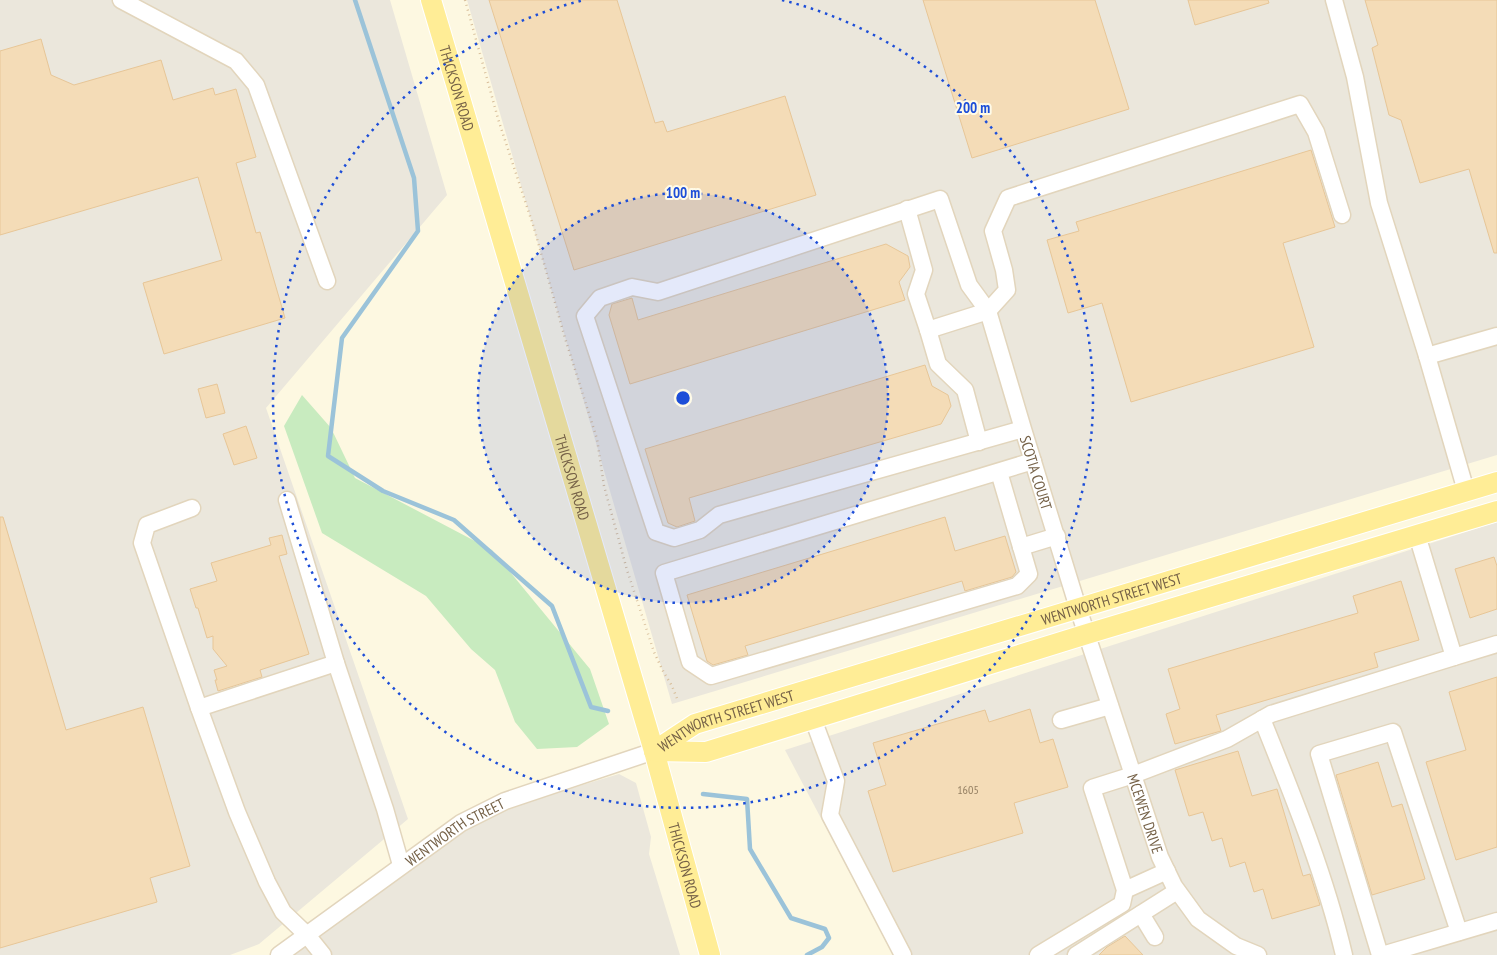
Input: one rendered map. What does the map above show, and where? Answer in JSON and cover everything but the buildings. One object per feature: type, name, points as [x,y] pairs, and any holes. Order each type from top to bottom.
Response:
[{"type":"main road","name":"THICKSON ROAD","points":[[431,0],[654,751],[710,955]]},
{"type":"main road","name":"WENTWORTH STREET WEST","points":[[654,751],[694,724],[1497,482]]},
{"type":"main road","name":"WENTWORTH STREET WEST","points":[[654,751],[706,752],[1086,634],[1497,511]]},
{"type":"street","points":[[121,0],[236,61],[256,85],[327,281]]},
{"type":"street","points":[[1334,0],[1355,77],[1379,203],[1427,356],[1466,491]]},
{"type":"street","points":[[928,330],[988,311],[1008,290],[993,231],[1008,198],[1300,104],[1316,132],[1342,215]]},
{"type":"street","points":[[988,311],[968,285],[940,199],[658,292],[632,287],[600,298],[585,316],[656,532],[674,538],[700,530],[719,515],[1022,429]]},
{"type":"street","points":[[907,209],[924,270],[916,294],[938,364],[965,390],[979,442]]},
{"type":"street","name":"SCOTIA COURT","points":[[988,311],[1022,429],[1057,536],[1086,634]]},
{"type":"street","points":[[1427,356],[1497,336]]},
{"type":"street","points":[[999,472],[1029,574],[1017,586],[711,676],[690,662],[664,573],[1033,461]]},
{"type":"street","points":[[287,500],[336,663],[382,800],[401,865]]},
{"type":"street","points":[[192,508],[147,525],[142,543],[237,812],[267,882],[282,912],[307,935],[323,955]]},
{"type":"street","points":[[1417,535],[1454,657]]},
{"type":"street","points":[[1021,547],[1057,536]]},
{"type":"street","name":"MCEWEN DRIVE","points":[[1086,634],[1166,871],[1177,891],[1198,919],[1233,951],[1258,955]]},
{"type":"street","points":[[1038,955],[1122,904],[1125,890],[1092,788],[1133,775],[1227,739],[1271,714],[1497,644]]},
{"type":"street","points":[[199,708],[336,663]]},
{"type":"street","points":[[1061,720],[1110,706]]},
{"type":"street","points":[[813,719],[836,781],[830,816],[903,955]]},
{"type":"street","points":[[1262,719],[1301,817],[1322,877],[1344,955]]},
{"type":"street","points":[[1459,932],[1393,732],[1319,754],[1381,955],[1459,932],[1497,920]]},
{"type":"street","name":"WENTWORTH STREET","points":[[278,955],[461,823],[505,801],[654,751]]},
{"type":"street","points":[[1125,890],[1166,871]]},
{"type":"street","points":[[1076,955],[1177,891]]},
{"type":"street","points":[[1141,914],[1156,937]]},
{"type":"path","points":[[465,0],[499,122],[534,228],[565,338],[597,439],[604,486],[627,570],[654,652],[678,701]]},
{"type":"shaded area","points":[[0,0],[390,0],[447,195],[266,408],[408,819],[259,944],[230,955],[0,955]]},
{"type":"shaded area","points":[[467,0],[1497,0],[1497,455],[672,704]]},
{"type":"shaded area","points":[[1497,522],[1497,955],[893,955],[785,750]]},
{"type":"shaded area","points":[[619,774],[636,783],[651,837],[649,854],[680,955],[286,955],[475,821],[552,794]]},
{"type":"green space","points":[[302,395],[331,428],[355,478],[492,550],[590,669],[609,724],[577,747],[537,749],[515,722],[495,670],[471,649],[426,596],[322,533],[284,426]]},
{"type":"waterway","points":[[355,0],[414,178],[418,231],[342,338],[328,456],[383,491],[454,520],[552,606],[591,707],[608,711]]},
{"type":"waterway","points":[[703,794],[747,799],[750,849],[791,918],[825,929],[829,938],[822,947],[807,955]]}]
